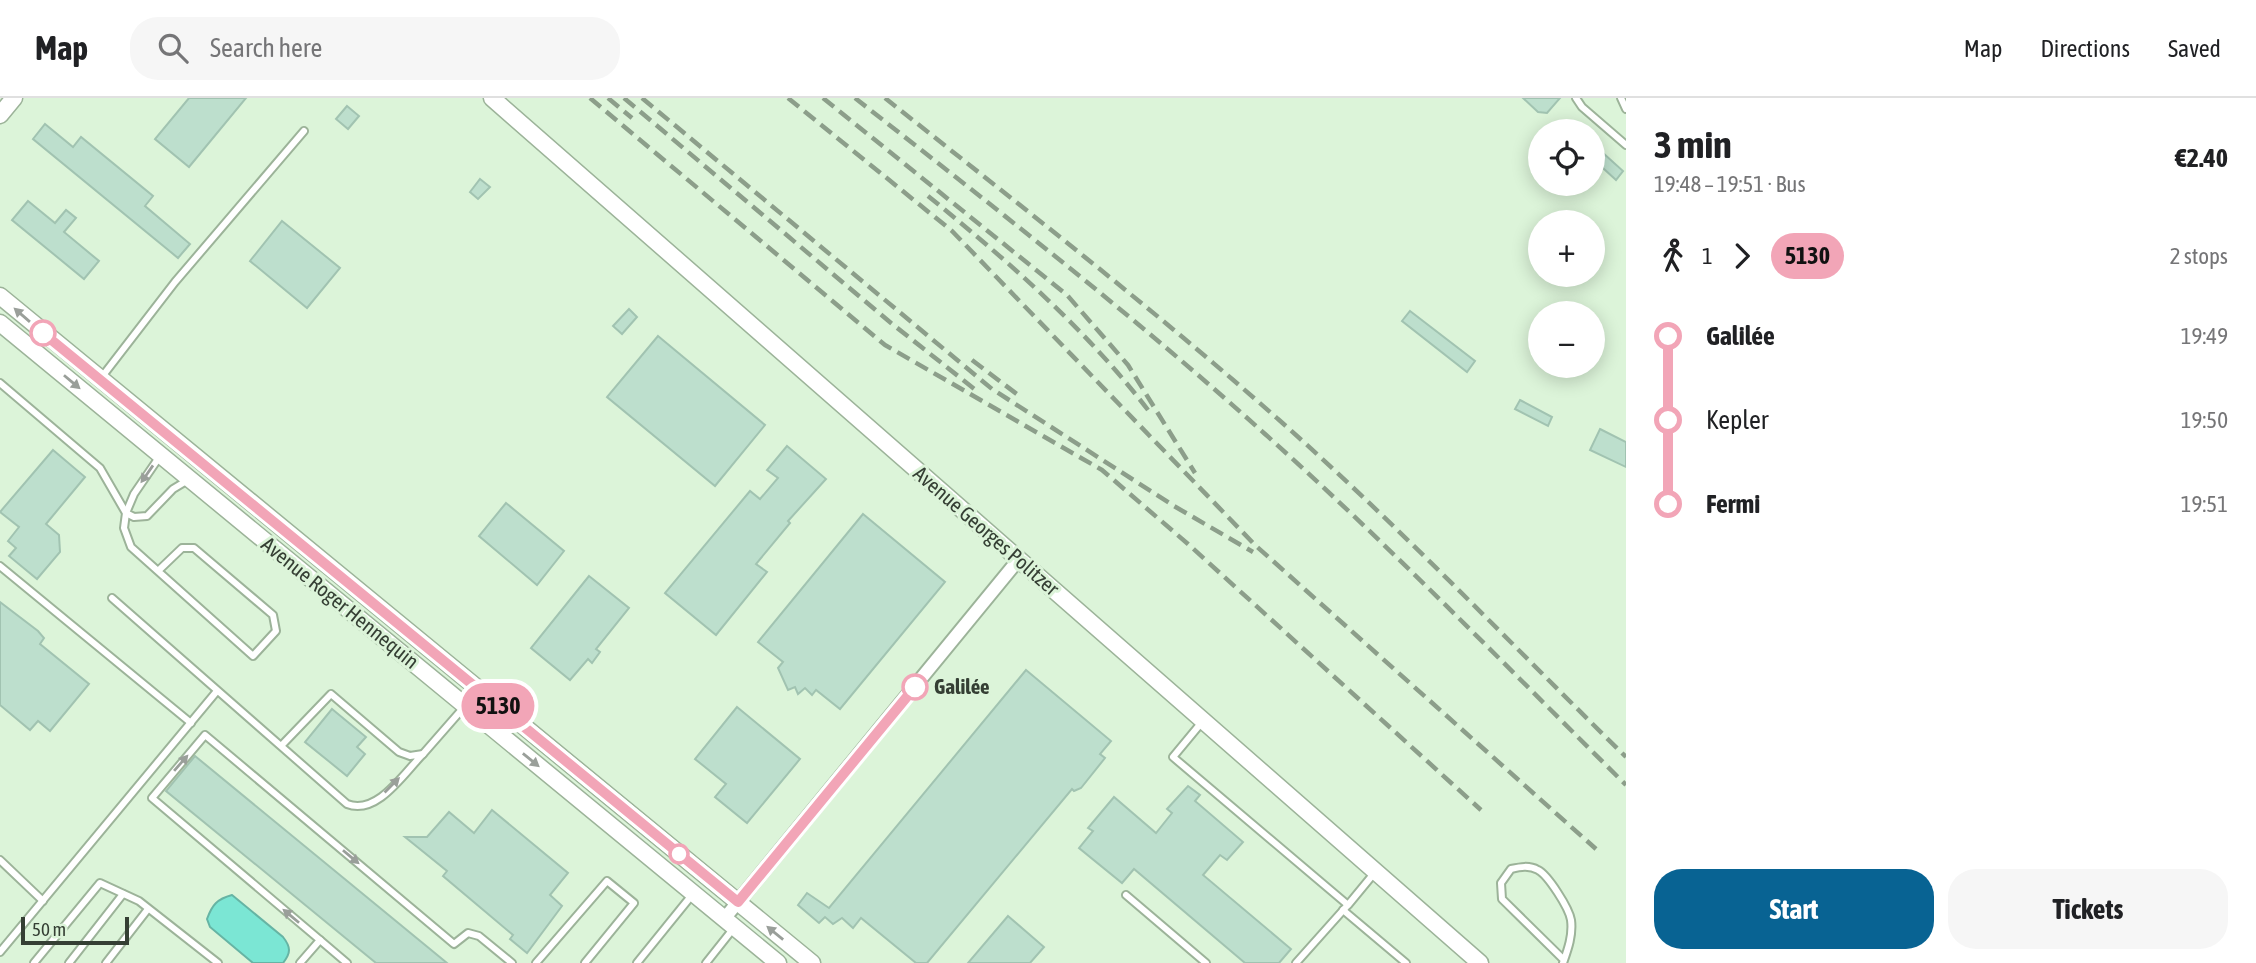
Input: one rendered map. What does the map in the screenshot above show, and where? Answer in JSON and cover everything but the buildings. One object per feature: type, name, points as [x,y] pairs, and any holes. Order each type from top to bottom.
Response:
[{"type":"street","points":[[0,116],[14,98]]},
{"type":"street","name":"Avenue Georges Politzer","points":[[492,98],[1480,963]]},
{"type":"street","name":"Avenue Roger Hennequin","points":[[0,296],[812,963]]},
{"type":"street","name":"Avenue Roger Hennequin","points":[[0,323],[778,963]]},
{"type":"street","points":[[729,923],[738,902],[1019,559]]},
{"type":"lane","points":[[1576,98],[1582,107],[1626,145]]},
{"type":"lane","points":[[1621,98],[1626,108]]},
{"type":"lane","points":[[100,379],[176,282],[303,131]]},
{"type":"lane","points":[[0,383],[92,458],[126,513],[134,517],[147,516],[173,489],[190,480]]},
{"type":"lane","points":[[158,571],[182,548],[194,548],[273,615],[276,631],[253,656],[131,547],[124,528],[126,513],[134,494],[161,456]]},
{"type":"lane","points":[[0,566],[191,723]]},
{"type":"lane","points":[[111,598],[347,804],[356,807],[372,805],[465,706]]},
{"type":"lane","points":[[0,952],[217,691]]},
{"type":"lane","points":[[281,746],[331,694],[399,752],[410,756],[422,754]]},
{"type":"lane","points":[[1203,721],[1173,757],[1346,907],[1406,963]]},
{"type":"lane","points":[[347,963],[152,798],[205,735],[454,944],[468,933],[479,936],[512,963]]},
{"type":"lane","points":[[0,860],[43,901]]},
{"type":"lane","points":[[1524,866],[1540,870],[1567,906],[1571,922],[1570,944],[1564,961],[1502,899],[1501,883],[1511,869],[1524,866]]},
{"type":"lane","points":[[1296,963],[1376,871]]},
{"type":"lane","points":[[536,963],[607,881],[634,903],[585,963]]},
{"type":"lane","points":[[34,963],[100,883],[148,909],[218,963]]},
{"type":"lane","points":[[69,963],[123,894]]},
{"type":"lane","points":[[637,963],[694,894]]},
{"type":"lane","points":[[1126,895],[1206,963]]},
{"type":"lane","points":[[106,963],[148,909]]},
{"type":"lane","points":[[706,963],[729,923]]},
{"type":"lane","points":[[300,963],[320,940]]},
{"type":"water","points":[[232,895],[283,937],[289,950],[283,963],[253,963],[210,927],[207,919],[213,906],[222,898]]},
{"type":"railway","points":[[590,98],[885,345],[1102,470],[1188,544],[1481,810]]},
{"type":"railway","points":[[608,98],[632,118]]},
{"type":"railway","points":[[624,98],[891,323],[977,391]]},
{"type":"railway","points":[[642,98],[992,389],[1174,506],[1253,552]]},
{"type":"railway","points":[[788,98],[952,231],[1255,545],[1596,849]]},
{"type":"railway","points":[[823,98],[1067,295],[1128,365],[1195,473]]},
{"type":"railway","points":[[855,98],[1114,305],[1265,434],[1403,563],[1626,785]]},
{"type":"railway","points":[[885,98],[1133,296],[1278,419],[1411,543],[1626,757]]},
{"type":"railway","points":[[928,196],[987,245],[1072,323],[1148,410]]},
{"type":"railway","points":[[972,360],[1022,398]]},
{"type":"bus line","name":"5130","points":[[43,333],[738,902],[915,687]]},
{"type":"place","name":"Galilée","points":[[915,687]]}]
